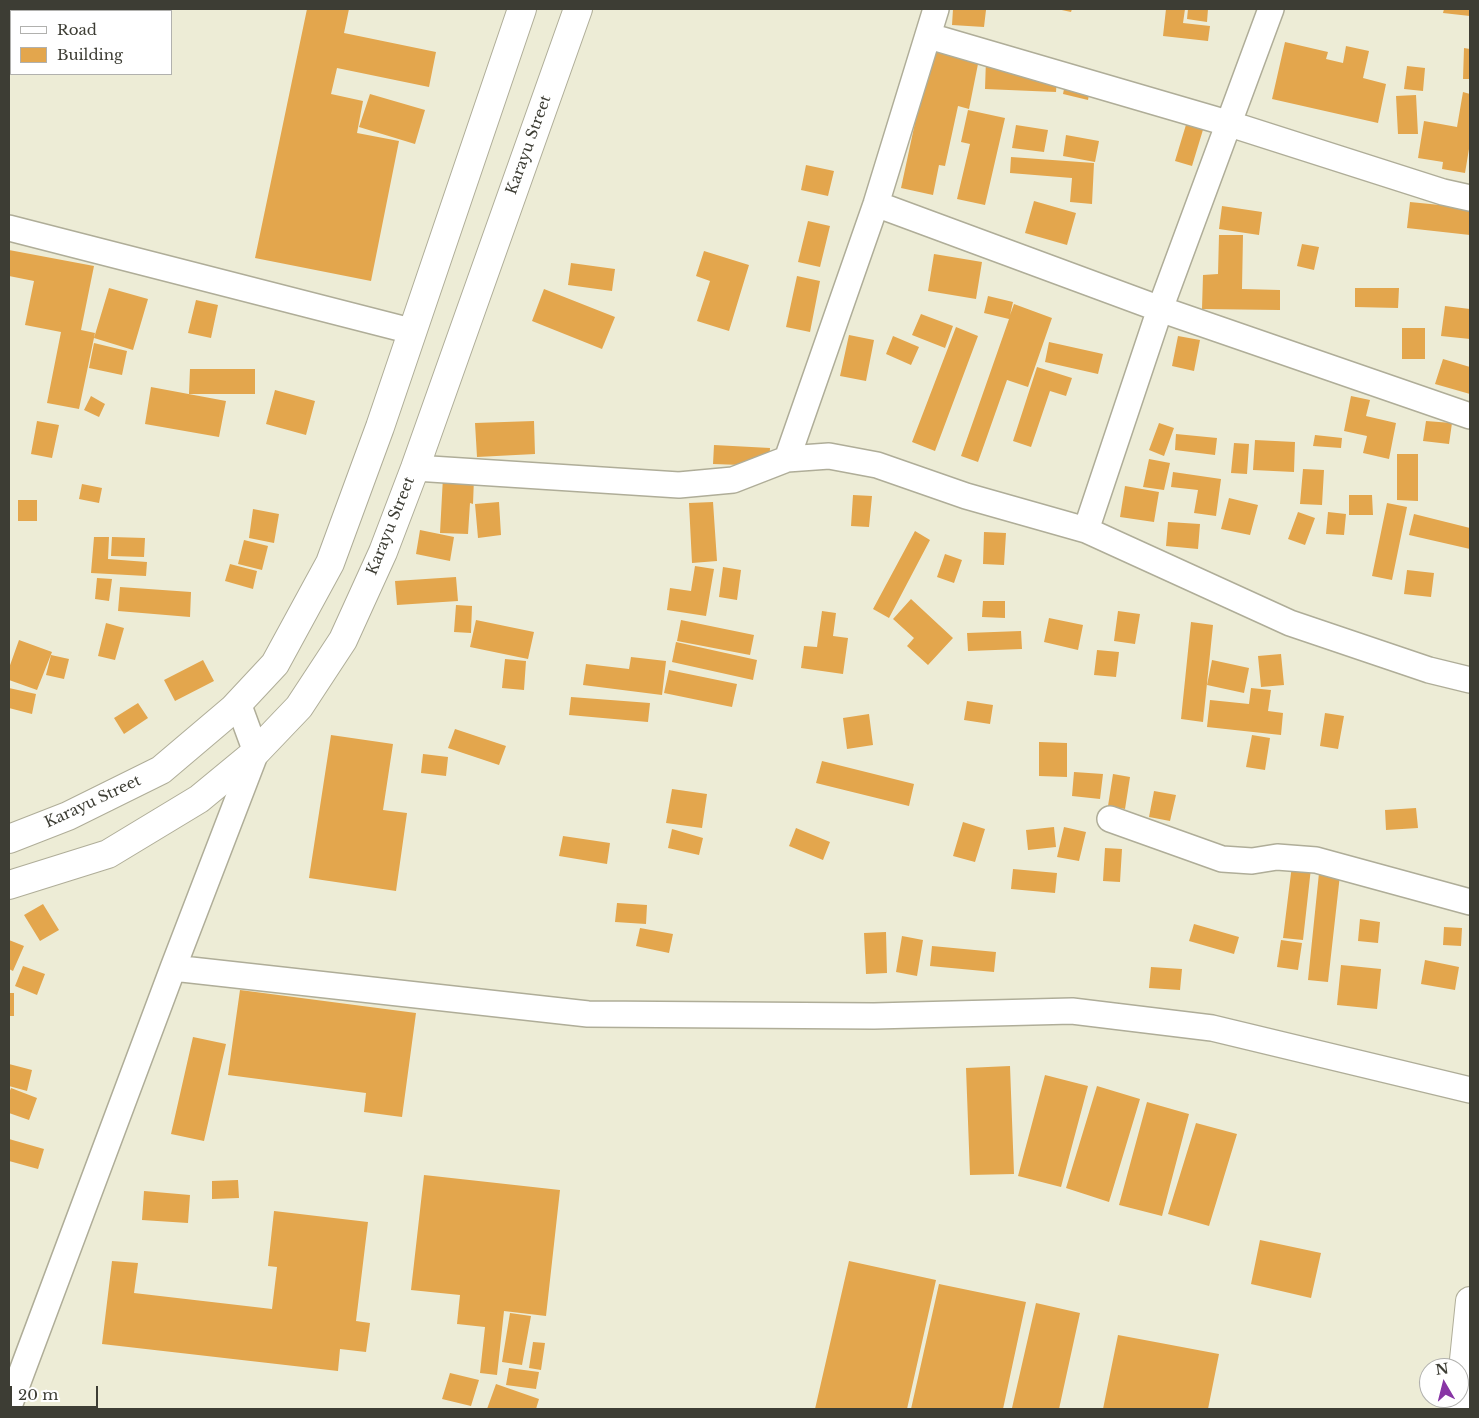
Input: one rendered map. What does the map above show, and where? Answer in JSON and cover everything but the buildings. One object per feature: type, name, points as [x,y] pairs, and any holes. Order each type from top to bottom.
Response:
[{"type":"main road","name":"Karayu Street","points":[[9,839],[68,816],[161,770],[238,703],[275,664],[330,563],[380,427],[411,331],[522,9]]},
{"type":"main road","name":"Karayu Street","points":[[9,885],[108,854],[199,799],[256,752],[299,707],[343,640],[383,552],[415,468],[578,9]]},
{"type":"main road","points":[[1467,1358],[1470,1301]]},
{"type":"street","points":[[787,459],[876,204],[936,9]]},
{"type":"street","points":[[1086,530],[1160,309],[1270,9]]},
{"type":"street","points":[[929,36],[1227,123],[1443,192],[1470,198]]},
{"type":"street","points":[[876,204],[1160,309],[1470,416]]},
{"type":"street","points":[[9,228],[411,331]]},
{"type":"street","points":[[415,468],[679,485],[733,480],[787,459],[829,456],[877,465],[966,496],[1086,530],[1290,623],[1429,670],[1470,680]]},
{"type":"street","points":[[9,1406],[256,752],[238,703]]},
{"type":"street","points":[[1110,819],[1222,859],[1252,861],[1277,857],[1316,860],[1470,902]]},
{"type":"street","points":[[173,968],[588,1014],[874,1016],[1072,1011],[1212,1028],[1470,1090]]}]
